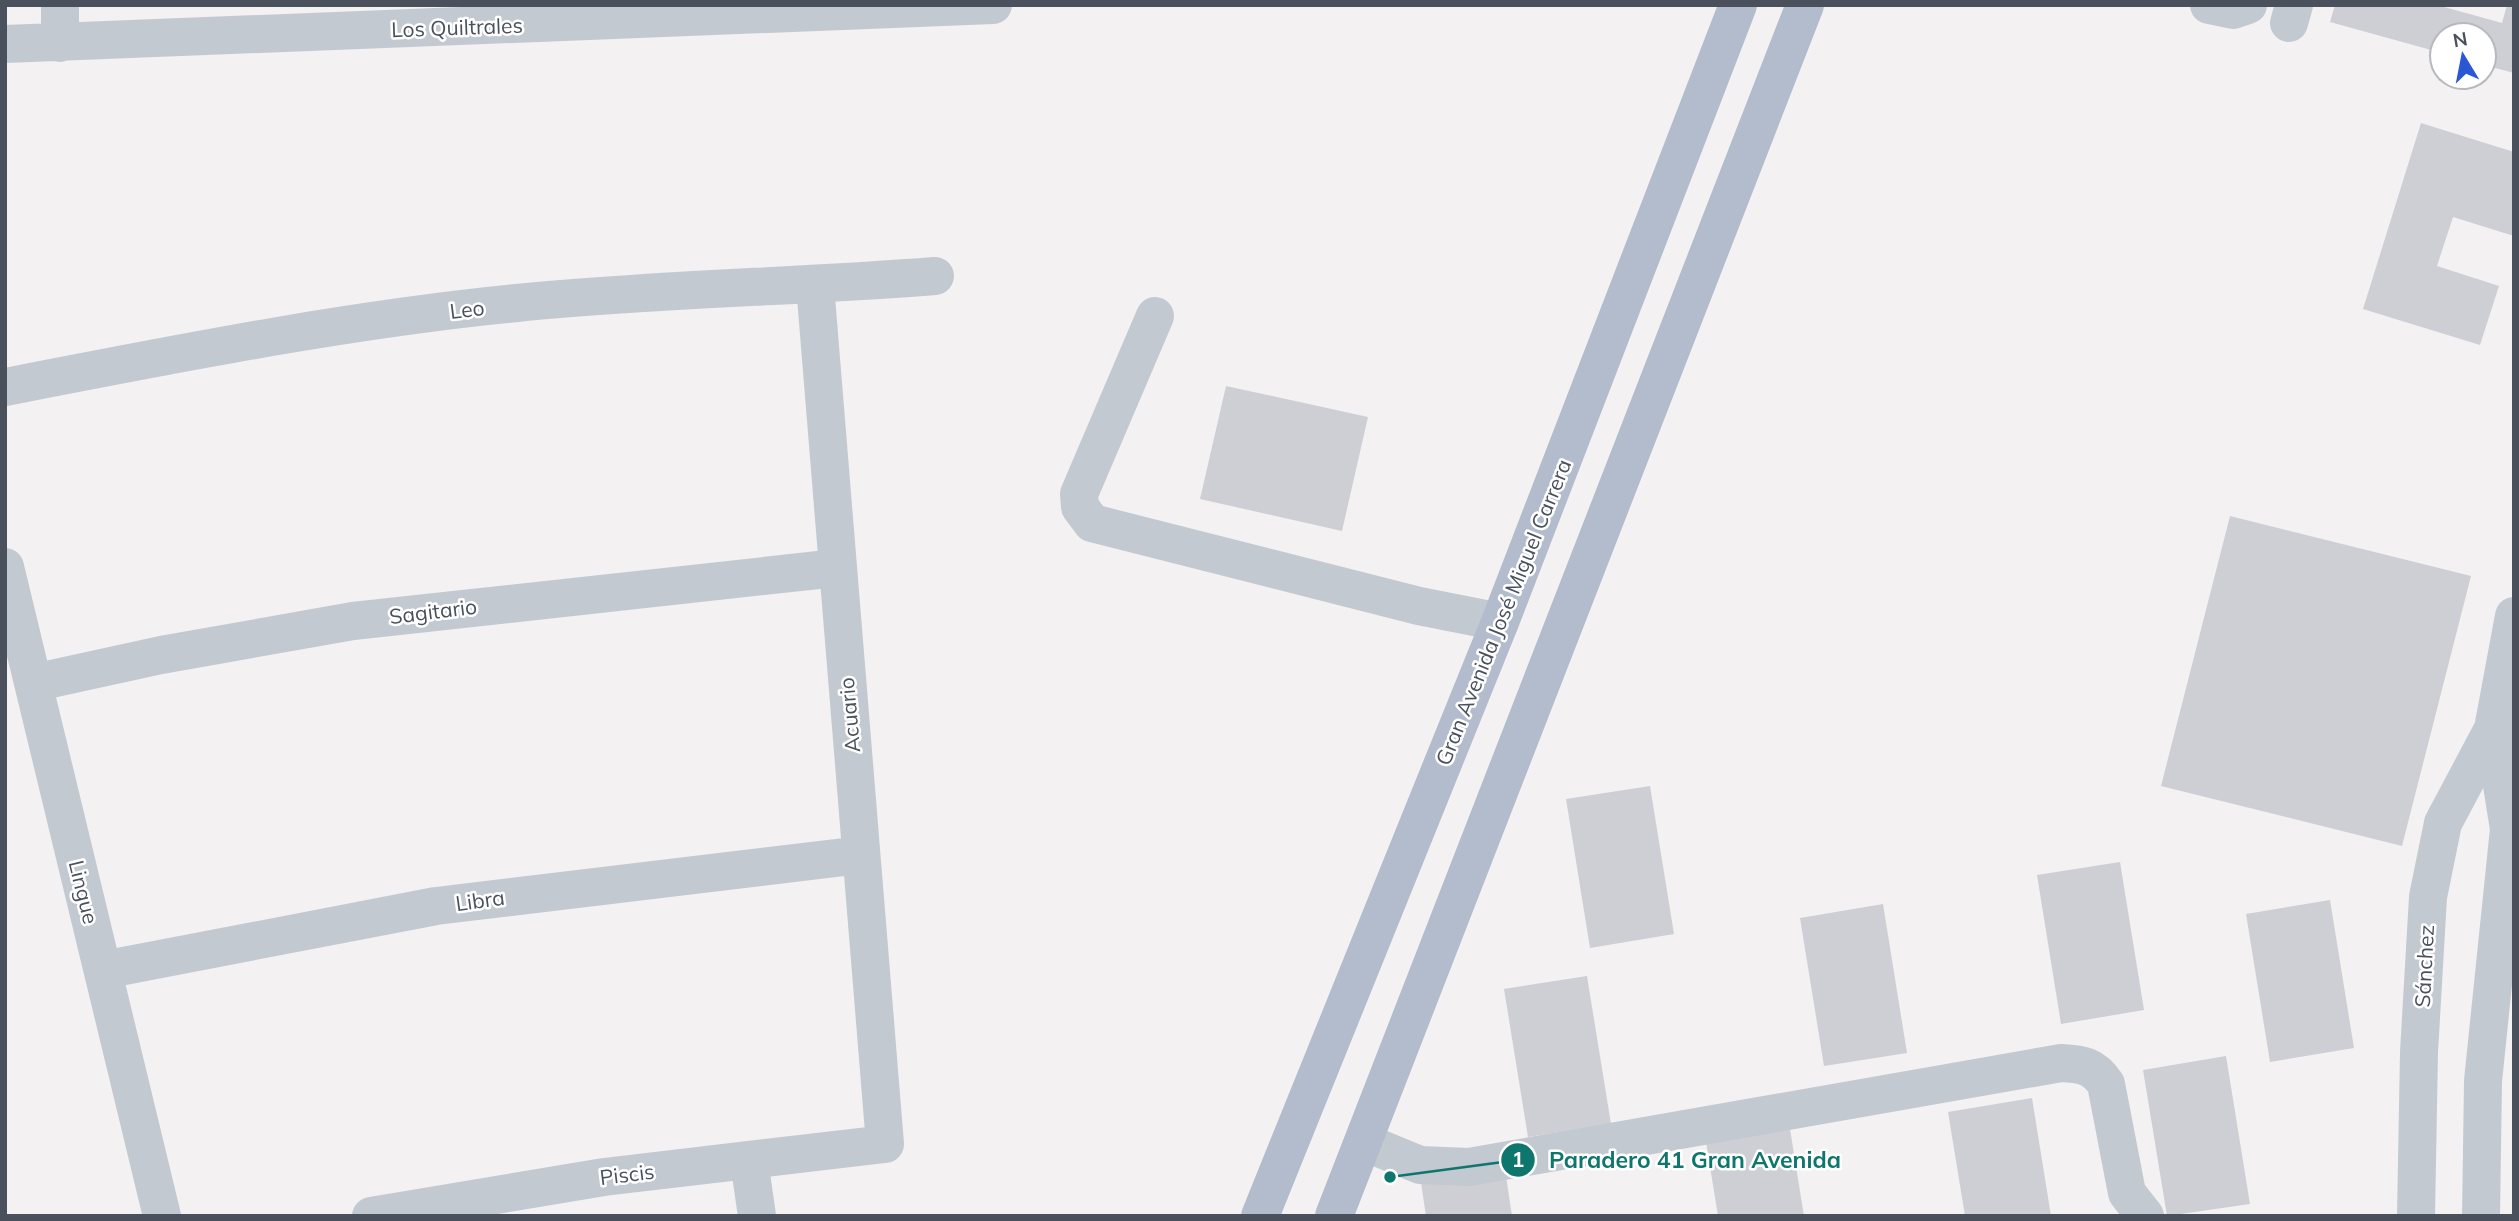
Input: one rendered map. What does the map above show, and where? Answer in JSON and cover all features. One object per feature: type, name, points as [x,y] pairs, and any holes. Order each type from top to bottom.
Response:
[{"type":"main road","name":"Gran Avenida José Miguel Carrera","points":[[1260,1216],[1500,622],[1738,5]]},
{"type":"main road","points":[[1334,1216],[1805,5]]},
{"type":"street","points":[[60,5],[60,43]]},
{"type":"street","name":"Los Quiltrales","points":[[5,44],[60,43],[331,18],[993,5]]},
{"type":"street","points":[[2209,5],[2233,10],[2248,5]]},
{"type":"street","name":"Leo","points":[[5,387],[207,348],[520,302],[935,276]]},
{"type":"street","name":"Acuario","points":[[814,285],[885,1144]]},
{"type":"street","points":[[1155,316],[1079,494],[1080,507],[1092,523],[1419,606],[1500,622]]},
{"type":"street","name":"Lingue","points":[[5,567],[162,1216]]},
{"type":"street","name":"Sagitario","points":[[33,683],[161,654],[354,621],[837,568]]},
{"type":"street","name":"Sánchez","points":[[2416,1216],[2419,1052],[2428,897],[2443,823],[2493,729],[2514,616]]},
{"type":"street","name":"Sánchez","points":[[2482,1216],[2498,1085],[2509,829],[2493,729]]},
{"type":"street","name":"Libra","points":[[103,970],[436,906],[861,855]]},
{"type":"street","name":"Sánchez","points":[[2498,1085],[2514,1023]]},
{"type":"street","points":[[1364,1143],[1420,1165],[1469,1167],[2061,1063],[2082,1063],[2097,1071],[2106,1084],[2127,1193],[2144,1216]]},
{"type":"street","name":"Piscis","points":[[371,1216],[604,1177],[885,1144]]},
{"type":"street","points":[[749,1160],[757,1216]]},
{"type":"building","points":[[2335,5],[2437,5],[2495,21],[2428,21],[2428,49],[2330,22]]},
{"type":"building","points":[[2507,5],[2514,5],[2514,73],[2498,69],[2498,22],[2502,23]]},
{"type":"building","points":[[2421,123],[2514,152],[2514,236],[2453,217],[2437,266],[2499,286],[2480,345],[2363,309]]},
{"type":"building","points":[[1226,386],[1368,417],[1342,531],[1200,499]]},
{"type":"building","points":[[2230,516],[2471,576],[2402,846],[2161,786]]},
{"type":"building","points":[[1650,786],[1674,934],[1590,948],[1566,799]]},
{"type":"building","points":[[2120,862],[2144,1010],[2061,1024],[2037,875]]},
{"type":"building","points":[[2330,900],[2354,1048],[2270,1062],[2246,914]]},
{"type":"building","points":[[1883,904],[1907,1053],[1824,1066],[1800,918]]},
{"type":"building","points":[[1587,976],[1611,1124],[1528,1137],[1504,989]]},
{"type":"building","points":[[2226,1056],[2250,1204],[2167,1216],[2143,1070]]},
{"type":"building","points":[[2032,1098],[2051,1216],[1965,1216],[1948,1112]]},
{"type":"building","points":[[1790,1129],[1804,1216],[1718,1216],[1706,1142]]},
{"type":"building","points":[[1505,1169],[1512,1216],[1426,1216],[1421,1183]]},
{"type":"place","name":"Paradero 41 Gran Avenida","points":[[1390,1177]]}]
